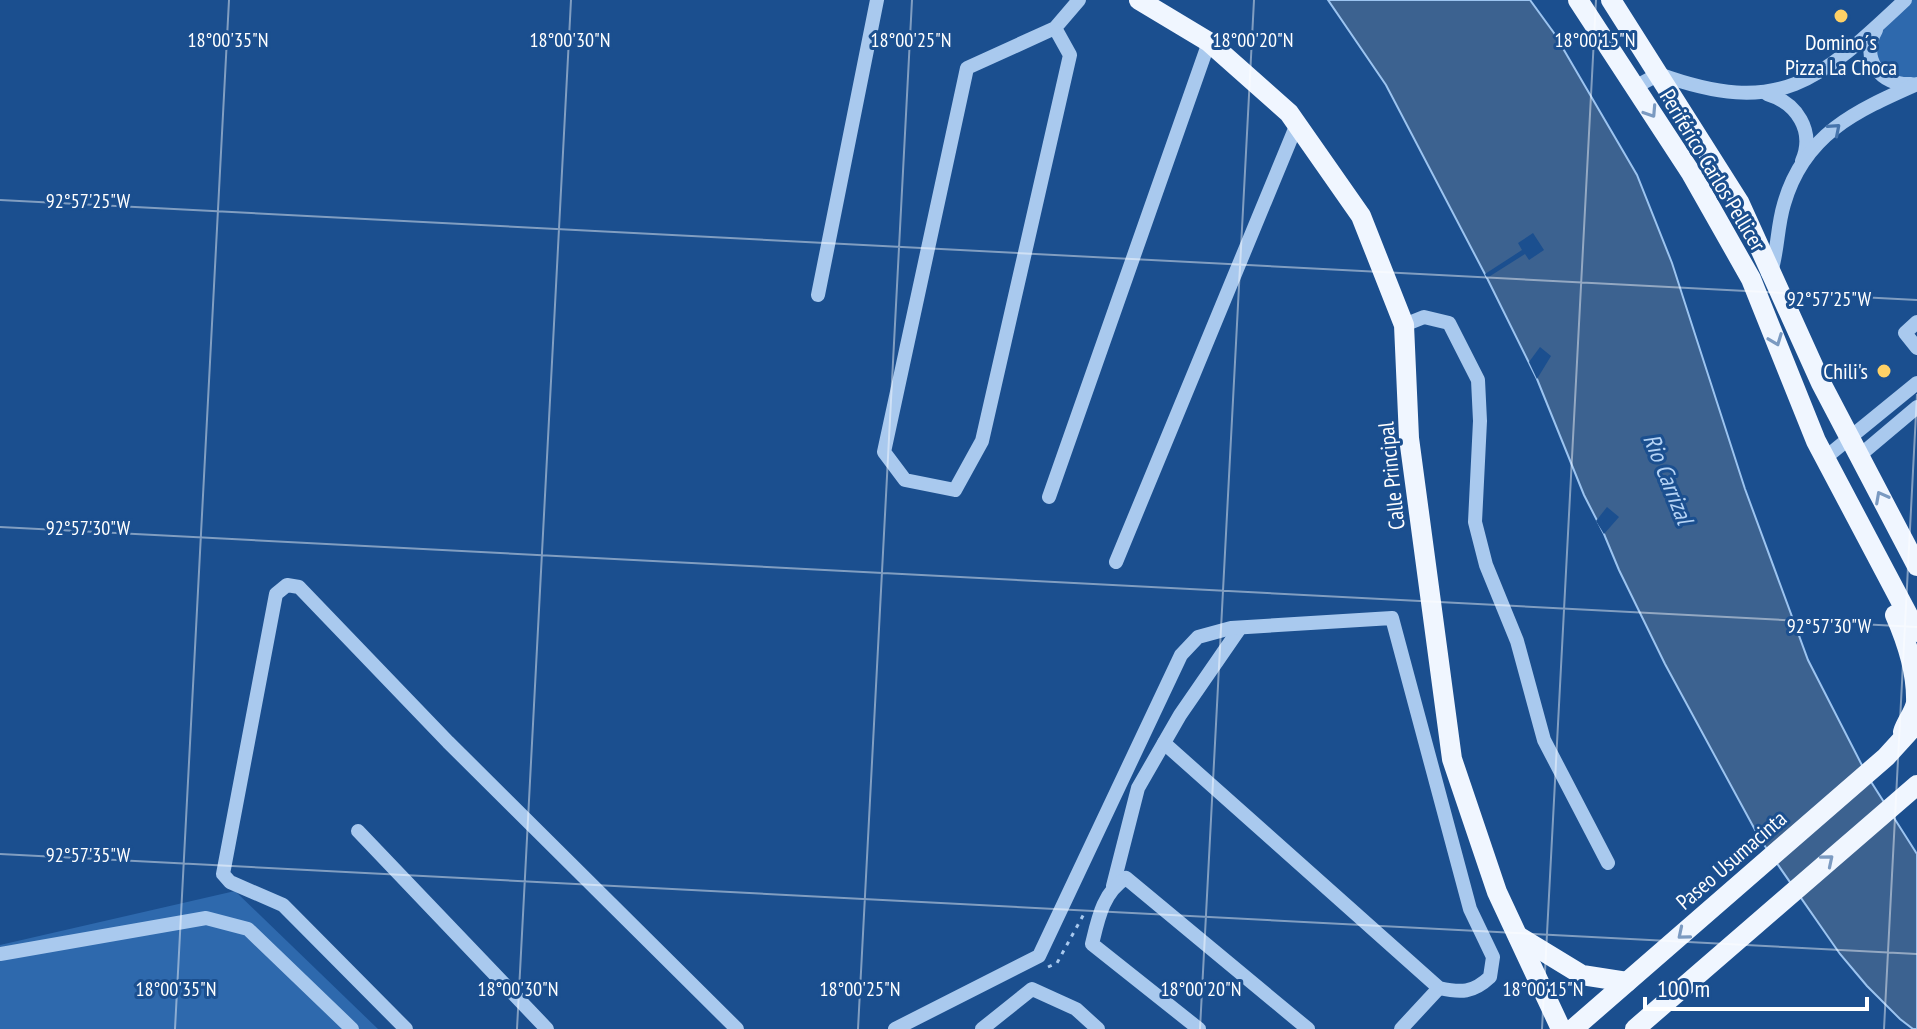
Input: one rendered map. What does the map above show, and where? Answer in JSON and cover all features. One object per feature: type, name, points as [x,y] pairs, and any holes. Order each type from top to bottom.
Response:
[{"type":"main road","name":"Calle Principal","points":[[1139,0],[1209,42],[1289,113],[1361,216],[1404,325],[1409,438],[1452,759],[1497,892],[1561,1029]]},
{"type":"main road","name":"Periférico Carlos Pellicer","points":[[1578,0],[1691,173],[1751,279],[1825,458],[1917,632]]},
{"type":"main road","points":[[1611,0],[1732,188],[1754,230],[1821,383],[1917,566]]},
{"type":"main road","points":[[1852,511],[1914,665],[1916,702],[1900,740]]},
{"type":"main road","name":"Paseo Usumacinta","points":[[1573,1029],[1886,757],[1917,723]]},
{"type":"main road","points":[[1635,1029],[1650,1021],[1769,911],[1917,785]]},
{"type":"main road","points":[[1517,935],[1582,975],[1627,982]]},
{"type":"street","points":[[818,295],[877,0]]},
{"type":"street","points":[[1055,28],[1070,55],[982,441],[955,490],[905,480],[884,452],[967,68],[1055,28],[1079,0]]},
{"type":"street","points":[[1635,87],[1659,74],[1707,88],[1745,93],[1790,87],[1813,77],[1905,0]]},
{"type":"street","points":[[1881,23],[1871,44],[1873,64],[1878,74],[1893,83],[1916,84]]},
{"type":"street","points":[[1049,497],[1209,42]]},
{"type":"street","points":[[1793,179],[1818,144],[1844,120],[1878,100],[1916,84]]},
{"type":"street","points":[[1751,279],[1771,272],[1780,219],[1805,154],[1805,129],[1798,113],[1787,102],[1762,93]]},
{"type":"street","points":[[1116,562],[1297,124]]},
{"type":"street","points":[[1404,325],[1424,317],[1449,323],[1478,380],[1480,421],[1475,522],[1486,565],[1517,641],[1544,740],[1608,863]]},
{"type":"street","points":[[1917,322],[1905,333],[1917,348]]},
{"type":"street","points":[[1855,448],[1917,383]]},
{"type":"street","points":[[1825,458],[1855,448],[1917,407]]},
{"type":"street","points":[[406,1029],[283,905],[230,882],[223,874],[276,594],[287,585],[299,587],[448,742],[737,1029]]},
{"type":"street","points":[[895,1029],[1039,956],[1181,655],[1198,637],[1240,628],[1392,618],[1470,909],[1493,957],[1490,977],[1477,989],[1458,993],[1439,988],[1164,743]]},
{"type":"street","points":[[1199,1029],[1092,944],[1099,915],[1113,886],[1138,788],[1240,628]]},
{"type":"street","points":[[358,831],[547,1029]]},
{"type":"street","points":[[1113,886],[1126,878],[1308,1029]]},
{"type":"street","points":[[0,954],[206,918],[248,929],[352,1029]]},
{"type":"street","points":[[1401,1029],[1417,1022],[1439,988]]},
{"type":"street","points":[[982,1029],[1032,989],[1076,1009],[1098,1029]]},
{"type":"shaded area","points":[[1905,0],[1917,0],[1917,84],[1885,79],[1871,44]]},
{"type":"shaded area","points":[[235,891],[378,1029],[0,1029],[0,945]]},
{"type":"water","name":"Rio Carrizal","points":[[1328,0],[1530,0],[1554,33],[1637,175],[1672,263],[1745,489],[1808,660],[1868,777],[1917,854],[1917,1029],[1900,1019],[1840,954],[1760,839],[1665,664],[1619,570],[1584,495],[1537,379],[1487,278],[1386,85]]},
{"type":"pier","points":[[1533,233],[1544,250],[1529,260],[1525,254],[1487,278],[1485,274],[1522,250],[1518,243]]},
{"type":"pier","points":[[1540,347],[1551,356],[1537,379],[1529,362]]},
{"type":"pier","points":[[1607,507],[1619,517],[1604,534],[1596,521]]},
{"type":"place","name":"Domino´s Pizza La Choca","points":[[1841,16]]},
{"type":"place","name":"Chili's","points":[[1884,371]]}]
